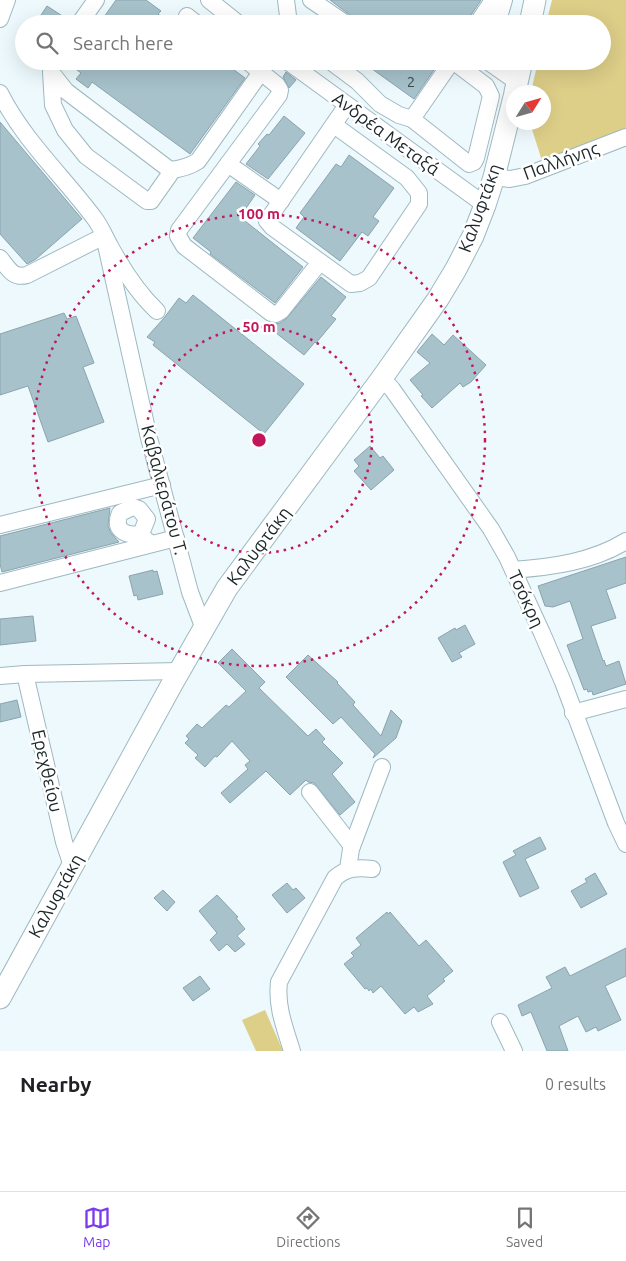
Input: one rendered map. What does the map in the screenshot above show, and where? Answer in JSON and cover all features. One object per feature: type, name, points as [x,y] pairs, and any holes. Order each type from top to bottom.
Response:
[{"type":"main road","points":[[532,15],[535,0]]},
{"type":"main road","name":"Καλυφτάκη","points":[[516,85],[520,70]]},
{"type":"main road","name":"Καλυφτάκη","points":[[1,993],[227,588],[382,378],[438,299],[456,269],[473,236],[485,205],[506,127]]},
{"type":"street","points":[[0,19],[7,0]]},
{"type":"street","points":[[85,15],[96,0]]},
{"type":"street","points":[[209,0],[227,5]]},
{"type":"street","points":[[286,0],[288,15]]},
{"type":"street","points":[[311,0],[333,15]]},
{"type":"street","points":[[483,15],[493,0]]},
{"type":"street","points":[[500,15],[504,0]]},
{"type":"street","points":[[52,70],[53,105],[65,130],[86,156],[147,201],[154,199],[170,174],[170,170]]},
{"type":"street","points":[[54,70],[66,91],[170,170],[181,169],[198,161],[261,72]]},
{"type":"street","points":[[258,70],[277,85],[280,90],[279,95],[179,230],[178,236],[180,242],[271,313],[276,314],[281,311],[320,262]]},
{"type":"street","name":"Ανδρέα Μεταξά","points":[[299,70],[485,205]]},
{"type":"street","points":[[342,70],[357,81],[380,104],[399,115],[412,119],[466,163],[474,162],[492,96],[488,88],[464,70]]},
{"type":"street","points":[[412,119],[446,70]]},
{"type":"street","points":[[496,70],[510,85]]},
{"type":"street","points":[[0,93],[38,151],[96,220],[125,272],[145,299],[157,311]]},
{"type":"street","points":[[334,125],[407,178],[419,193],[419,204],[369,278],[351,284],[272,227],[267,221],[347,105]]},
{"type":"street","name":"Παλλήνης","points":[[494,177],[510,179],[525,176],[626,136]]},
{"type":"street","points":[[228,164],[281,201]]},
{"type":"street","points":[[0,258],[14,275],[20,277],[104,236]]},
{"type":"street","name":"Καβαλιεράτου Τ.","points":[[104,236],[149,438],[190,592],[204,629]]},
{"type":"street","name":"Τσόκρη","points":[[382,378],[392,389],[491,529],[513,570],[563,682],[573,713],[626,844]]},
{"type":"street","points":[[0,525],[162,485]]},
{"type":"street","points":[[143,529],[147,519],[139,509],[133,506],[120,513],[117,520],[118,526],[123,532],[139,534],[151,544]]},
{"type":"street","points":[[0,583],[176,538]]},
{"type":"street","points":[[513,570],[571,563],[604,552],[626,541]]},
{"type":"street","points":[[0,676],[180,671]]},
{"type":"street","name":"Ερεχθείου","points":[[25,674],[64,842],[72,866]]},
{"type":"street","points":[[573,713],[626,699]]},
{"type":"street","points":[[348,869],[352,846],[382,767]]},
{"type":"street","points":[[310,792],[352,846]]},
{"type":"street","points":[[292,1051],[278,1006],[279,982],[334,878],[348,869],[372,869]]},
{"type":"street","points":[[500,1022],[514,1051]]},
{"type":"shaded area","points":[[552,0],[626,0],[626,128],[543,164],[532,130],[551,130],[551,85],[533,85],[536,70],[611,70],[611,15],[548,15]]},
{"type":"shaded area","points":[[265,1010],[283,1051],[256,1051],[242,1020]]},
{"type":"building","points":[[116,0],[146,0],[161,11],[158,14],[159,15],[105,15]]},
{"type":"building","points":[[330,0],[481,0],[471,15],[350,15]]},
{"type":"building","points":[[47,6],[61,15],[41,15]]},
{"type":"building","points":[[77,70],[234,70],[245,78],[190,154],[92,82],[88,88],[76,79],[81,73]]},
{"type":"building","points":[[374,70],[434,70],[414,99]]},
{"type":"building","points":[[286,72],[296,80],[289,88],[283,77]]},
{"type":"building","points":[[284,116],[305,133],[268,179],[246,164],[260,146],[258,144],[267,134],[269,135]]},
{"type":"building","points":[[0,122],[82,219],[36,259],[27,264],[0,234]]},
{"type":"building","points":[[349,155],[394,188],[373,217],[379,221],[368,236],[362,232],[340,261],[296,228],[304,217],[300,213],[336,164],[341,167]]},
{"type":"building","points":[[236,182],[255,195],[240,217],[303,267],[275,303],[210,254],[211,252],[193,238]]},
{"type":"building","points":[[321,277],[346,297],[331,316],[336,319],[304,355],[266,325],[268,322],[280,323],[286,319]]},
{"type":"building","points":[[193,295],[304,384],[264,434],[153,345],[155,342],[147,337],[179,298],[186,303]]},
{"type":"building","points":[[64,313],[67,319],[76,316],[94,363],[83,367],[104,422],[48,442],[28,386],[0,395],[0,334]]},
{"type":"building","points":[[432,334],[444,345],[453,335],[486,365],[471,382],[463,387],[460,383],[432,408],[410,380],[430,363],[417,352]]},
{"type":"building","points":[[370,446],[380,458],[383,456],[394,470],[371,490],[354,471],[359,466],[354,460]]},
{"type":"building","points":[[110,508],[108,526],[119,542],[2,572],[0,564],[0,536]]},
{"type":"building","points":[[626,557],[626,583],[606,590],[616,618],[591,626],[606,666],[619,661],[626,684],[593,695],[592,691],[584,690],[567,645],[583,639],[570,601],[553,607],[545,606],[538,586]]},
{"type":"building","points":[[153,570],[153,572],[157,571],[163,594],[138,600],[137,595],[134,596],[129,576]]},
{"type":"building","points":[[33,616],[36,641],[0,645],[0,619]]},
{"type":"building","points":[[465,625],[475,644],[459,653],[462,657],[452,662],[438,638],[455,628],[456,630]]},
{"type":"building","points":[[232,649],[265,682],[259,688],[308,736],[316,729],[325,739],[322,742],[343,763],[332,774],[355,802],[340,815],[314,783],[306,780],[290,795],[266,771],[230,803],[221,793],[248,769],[245,765],[250,761],[232,741],[205,767],[195,758],[198,755],[185,743],[189,739],[186,736],[197,724],[202,728],[226,705],[229,707],[246,691],[218,663]]},
{"type":"building","points":[[308,655],[338,682],[355,702],[353,705],[381,736],[391,710],[402,721],[396,738],[373,758],[375,754],[341,717],[333,724],[286,677]]},
{"type":"building","points":[[17,700],[21,717],[0,722],[0,704]]},
{"type":"building","points":[[540,837],[546,849],[525,859],[539,888],[520,897],[503,862],[516,855],[513,851]]},
{"type":"building","points":[[595,873],[607,894],[581,908],[571,891],[587,882],[585,879]]},
{"type":"building","points":[[287,883],[293,890],[296,888],[305,898],[287,913],[272,895]]},
{"type":"building","points":[[163,890],[175,902],[167,911],[154,898]]},
{"type":"building","points":[[217,895],[238,917],[236,918],[245,929],[237,936],[245,944],[235,952],[227,944],[219,951],[210,940],[217,933],[199,911]]},
{"type":"building","points":[[387,912],[388,914],[390,912],[419,946],[426,940],[453,971],[443,979],[445,981],[427,996],[433,1004],[418,1012],[414,1007],[405,1014],[381,986],[373,993],[371,989],[369,991],[367,988],[365,989],[344,964],[354,956],[351,953],[361,945],[356,938]]},
{"type":"building","points":[[626,948],[626,976],[605,986],[621,1020],[598,1031],[596,1027],[586,1032],[578,1016],[559,1026],[568,1051],[547,1051],[531,1012],[522,1016],[518,1005],[552,988],[546,977],[565,967],[570,976]]},
{"type":"building","points":[[200,976],[210,989],[193,1001],[183,988]]}]
